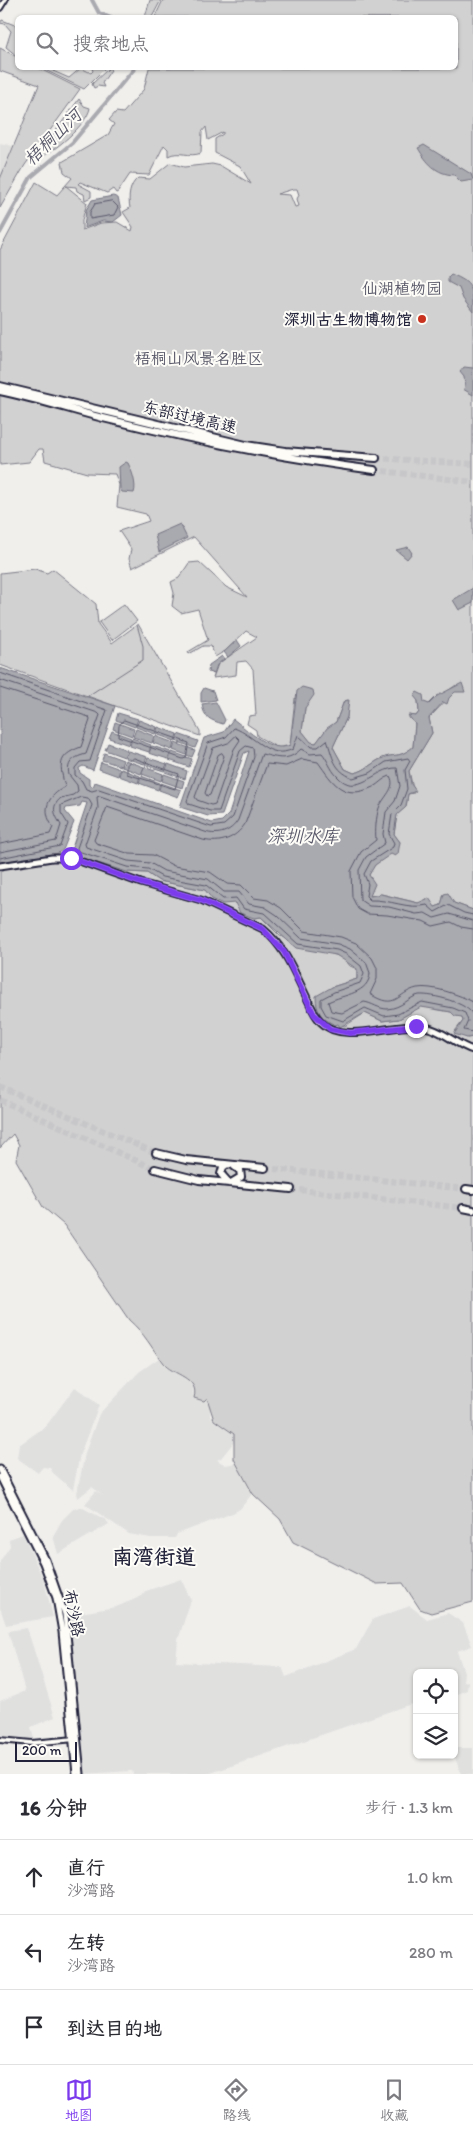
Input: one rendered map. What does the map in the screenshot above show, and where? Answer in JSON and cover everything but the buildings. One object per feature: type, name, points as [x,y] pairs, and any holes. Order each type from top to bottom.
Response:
[{"type":"highway","name":"东部过境高速","points":[[0,386],[237,449],[374,470]]},
{"type":"highway","name":"东部过境高速","points":[[0,391],[18,392]]},
{"type":"highway","name":"东部过境高速","points":[[139,423],[285,451],[376,458]]},
{"type":"highway","points":[[358,468],[362,464],[359,456]]},
{"type":"highway","points":[[156,1152],[186,1160],[240,1169],[241,1175],[238,1180],[230,1183]]},
{"type":"highway","points":[[230,1183],[221,1174],[223,1167],[264,1168]]},
{"type":"highway","points":[[155,1169],[199,1180],[291,1189]]},
{"type":"main road","points":[[0,8],[5,0]]},
{"type":"main road","points":[[0,866],[66,858],[85,862],[141,883],[201,900],[263,929],[272,936],[284,952],[314,1014],[330,1029],[350,1033],[422,1026],[473,1050]]},
{"type":"main road","name":"布沙路","points":[[0,1469],[46,1560],[60,1597],[67,1631],[76,1774]]},
{"type":"main road","name":"布沙路","points":[[0,1477],[43,1563],[56,1598],[81,1774]]},
{"type":"main road","points":[[0,1740],[32,1743],[75,1738]]},
{"type":"shaded area","points":[[0,143],[13,146],[0,179]]},
{"type":"shaded area","points":[[159,1358],[164,1366],[184,1376],[193,1386],[194,1399],[204,1401],[207,1398],[210,1416],[214,1421],[234,1434],[234,1442],[221,1458],[217,1460],[226,1465],[236,1463],[252,1494],[240,1509],[233,1513],[177,1534],[175,1538],[150,1538],[129,1534],[85,1504],[96,1491],[103,1496],[92,1487],[78,1498],[77,1493],[85,1453],[99,1414],[139,1372]]},
{"type":"shaded area","points":[[75,1387],[99,1405],[80,1454],[73,1490],[53,1473],[50,1468],[43,1467],[38,1473],[17,1458],[19,1445],[46,1426]]},
{"type":"shaded area","points":[[81,1507],[106,1520],[109,1524],[58,1554],[53,1536],[62,1520],[73,1509]]},
{"type":"shaded area","points":[[23,1534],[44,1581],[53,1617],[6,1625],[0,1608],[0,1561],[10,1546],[9,1539]]},
{"type":"shaded area","points":[[181,1579],[191,1600],[178,1640],[176,1662],[282,1667],[286,1677],[356,1649],[373,1619],[410,1606],[427,1619],[448,1613],[463,1623],[472,1646],[457,1651],[464,1672],[463,1682],[468,1681],[467,1690],[458,1693],[458,1669],[413,1669],[413,1709],[411,1704],[208,1774],[133,1774],[132,1771],[83,1774],[68,1615],[116,1607],[142,1596],[146,1591]]},
{"type":"shaded area","points":[[27,1628],[55,1717],[31,1727],[34,1739],[0,1736],[0,1701],[25,1691],[8,1631]]},
{"type":"shaded area","points":[[458,1748],[473,1748],[473,1774],[461,1774],[455,1759],[458,1759]]},
{"type":"green space","points":[[150,0],[161,0],[153,15],[146,15]]},
{"type":"green space","name":"梧桐山风景名胜区","points":[[163,0],[473,0],[473,910],[454,903],[444,894],[441,905],[435,907],[381,894],[370,896],[369,875],[371,870],[374,865],[393,851],[400,842],[394,834],[397,814],[406,807],[408,794],[414,793],[409,771],[432,733],[429,718],[455,691],[456,685],[429,704],[418,701],[419,712],[416,716],[409,715],[409,718],[415,723],[413,747],[408,751],[379,760],[358,772],[354,773],[345,769],[333,747],[347,717],[348,700],[344,701],[336,722],[327,729],[316,743],[311,743],[302,731],[305,708],[295,698],[290,745],[278,748],[257,736],[256,730],[247,724],[249,716],[256,715],[253,669],[246,661],[237,662],[236,675],[213,678],[218,664],[257,637],[246,631],[225,651],[215,657],[211,646],[203,646],[189,654],[188,652],[208,640],[198,609],[181,613],[172,606],[174,593],[171,582],[179,578],[189,563],[199,562],[226,587],[247,597],[194,537],[132,568],[129,559],[131,549],[119,531],[149,521],[146,514],[117,507],[119,485],[115,474],[87,473],[45,461],[43,449],[39,449],[29,462],[0,465],[0,250],[36,182],[57,195],[72,178],[64,172],[62,162],[108,135],[114,124],[109,120],[116,112],[123,113],[144,89],[149,70],[458,70],[458,15],[156,15]],"holes":[[[206,127],[208,140],[223,132],[223,134],[215,139],[215,153],[240,166],[251,184],[221,166],[212,164],[184,167],[170,163],[150,179],[138,178],[133,184],[129,196],[130,208],[123,212],[133,227],[132,231],[117,222],[101,223],[82,230],[82,220],[87,203],[66,186],[76,187],[77,191],[84,194],[85,200],[91,197],[91,191],[78,184],[80,182],[107,193],[113,189],[116,193],[130,174],[149,175],[164,145],[168,149],[168,156],[172,154],[193,155],[201,153],[202,132]],[[297,189],[299,206],[295,207],[290,195],[277,194]]]},
{"type":"green space","points":[[2,20],[15,25],[15,54],[6,47],[11,31],[5,24],[0,23]]},
{"type":"green space","points":[[0,48],[15,56],[15,70],[42,70],[80,89],[25,165],[0,208],[0,179],[39,85],[0,71]]},
{"type":"green space","points":[[45,70],[55,70],[53,71],[69,78],[79,70],[85,70],[91,73],[93,70],[103,70],[84,89]]},
{"type":"green space","points":[[107,70],[111,70],[102,83],[104,87],[98,86],[94,88],[92,84]]},
{"type":"green space","points":[[79,99],[84,106],[90,108],[88,115],[60,145],[37,160],[38,155]]},
{"type":"green space","points":[[35,569],[47,573],[53,569],[96,604],[98,624],[112,643],[138,624],[200,731],[200,736],[0,665],[0,573]]},
{"type":"green space","points":[[124,604],[137,621],[112,640],[99,622]]},
{"type":"green space","points":[[50,854],[80,857],[127,872],[147,873],[159,881],[205,890],[211,895],[235,903],[254,918],[261,917],[280,936],[344,958],[350,966],[357,969],[357,979],[332,987],[338,1024],[345,1026],[365,1013],[382,1021],[399,1019],[421,1006],[451,1012],[462,1017],[463,1021],[455,1031],[467,1038],[473,1037],[473,1602],[431,1613],[420,1609],[403,1583],[377,1584],[293,1542],[280,1519],[253,1494],[234,1459],[234,1434],[214,1420],[207,1398],[204,1401],[194,1398],[195,1391],[193,1385],[163,1363],[144,1336],[129,1320],[64,1225],[43,1207],[16,1160],[19,1145],[13,1134],[0,1148],[0,863]]},
{"type":"water","points":[[424,145],[471,174],[473,180],[461,182],[454,175],[437,170],[418,148]]},
{"type":"water","points":[[113,196],[118,198],[122,215],[113,222],[103,221],[84,228],[86,210],[92,200]]},
{"type":"water","points":[[451,274],[464,280],[470,287],[473,297],[473,312],[463,299],[459,288],[448,282],[448,277]]},
{"type":"water","points":[[464,367],[473,368],[473,395],[463,389],[465,387],[464,377],[460,372]]},
{"type":"water","points":[[126,462],[134,478],[134,493],[122,492],[120,489],[119,467]]},
{"type":"water","points":[[180,524],[187,538],[159,552],[155,535]]},
{"type":"water","points":[[408,547],[412,553],[407,559],[396,550]]},
{"type":"water","points":[[473,588],[473,603],[459,610],[453,600]]},
{"type":"water","points":[[237,640],[241,646],[228,657],[224,652]]},
{"type":"water","points":[[222,656],[224,659],[217,665],[214,674],[208,672],[209,665]]},
{"type":"water","name":"深圳水库","points":[[0,668],[115,706],[93,770],[83,766],[79,768],[80,773],[89,779],[89,785],[93,787],[95,782],[212,823],[222,821],[229,814],[249,751],[244,753],[222,815],[208,816],[180,807],[204,738],[224,732],[233,719],[268,744],[283,747],[290,745],[297,691],[302,687],[313,690],[314,695],[305,708],[302,731],[311,742],[316,743],[327,728],[336,722],[344,701],[349,700],[347,717],[333,747],[345,769],[354,773],[379,760],[408,751],[413,747],[415,724],[408,715],[416,716],[419,712],[418,701],[414,696],[417,692],[423,695],[424,702],[429,704],[437,696],[462,683],[465,692],[455,692],[449,698],[447,704],[443,702],[429,718],[432,733],[409,771],[411,784],[416,791],[408,794],[406,807],[397,815],[394,834],[400,842],[398,854],[395,856],[391,854],[375,865],[369,875],[375,884],[370,896],[381,894],[418,903],[429,898],[435,907],[441,905],[444,894],[448,893],[454,903],[473,910],[473,1037],[467,1038],[454,1034],[463,1021],[462,1017],[455,1016],[451,1012],[421,1007],[399,1019],[382,1021],[365,1013],[340,1027],[338,1024],[335,1025],[330,1022],[320,1014],[316,996],[332,987],[357,979],[357,969],[336,955],[296,948],[261,917],[254,918],[240,913],[235,903],[223,904],[212,899],[205,890],[159,881],[147,873],[127,872],[72,855],[71,851],[87,803],[82,802],[80,806],[66,808],[65,811],[74,822],[63,850],[56,854],[0,863]]},
{"type":"water","points":[[204,688],[213,691],[216,700],[201,702],[201,693]]},
{"type":"water","points":[[216,702],[225,720],[223,724],[208,718],[203,709],[202,704]]},
{"type":"water","points":[[118,713],[138,719],[135,727],[116,720]]},
{"type":"water","points":[[139,720],[157,727],[155,734],[136,727]]},
{"type":"water","points":[[115,722],[134,729],[132,736],[113,729]]},
{"type":"water","points":[[158,727],[177,734],[175,741],[156,734]]},
{"type":"water","points":[[136,729],[154,736],[152,743],[133,737]]},
{"type":"water","points":[[112,731],[131,738],[129,745],[109,738]]},
{"type":"water","points":[[178,734],[198,741],[195,748],[176,741]]},
{"type":"water","points":[[155,736],[174,743],[172,750],[153,743]]},
{"type":"water","points":[[132,738],[151,745],[149,752],[130,746]]},
{"type":"water","points":[[108,743],[127,750],[124,757],[105,750]]},
{"type":"water","points":[[175,743],[195,750],[192,757],[173,750]]},
{"type":"water","points":[[152,746],[171,752],[168,759],[149,753]]},
{"type":"water","points":[[128,751],[147,757],[144,764],[125,758]]},
{"type":"water","points":[[172,752],[192,759],[189,767],[169,760]]},
{"type":"water","points":[[104,753],[123,760],[121,766],[102,760]]},
{"type":"water","points":[[148,758],[167,764],[164,771],[145,765]]},
{"type":"water","points":[[125,760],[144,767],[141,774],[122,767]]},
{"type":"water","points":[[101,762],[120,769],[118,776],[99,769]]},
{"type":"water","points":[[168,764],[187,771],[185,779],[165,772]]},
{"type":"water","points":[[144,767],[163,774],[161,781],[142,774]]},
{"type":"water","points":[[121,769],[140,776],[138,783],[119,776]]},
{"type":"water","points":[[164,774],[184,781],[182,788],[162,781]]},
{"type":"water","points":[[141,776],[160,783],[158,790],[139,783]]},
{"type":"water","points":[[161,783],[181,790],[178,797],[159,790]]},
{"type":"waterway","name":"梧桐山河","points":[[92,0],[99,13],[104,15]]},
{"type":"waterway","name":"梧桐山河","points":[[0,233],[31,177],[72,143],[133,70]]},
{"type":"waterway","points":[[86,697],[143,660],[143,646],[137,625]]},
{"type":"tunnel","points":[[376,458],[473,464]]},
{"type":"tunnel","points":[[374,470],[473,482]]},
{"type":"tunnel","points":[[0,1087],[156,1153]]},
{"type":"tunnel","points":[[0,1100],[155,1169]]},
{"type":"tunnel","points":[[265,1168],[466,1189]]},
{"type":"tunnel","points":[[291,1189],[463,1208]]},
{"type":"place","name":"深圳古生物博物馆","points":[[422,319]]},
{"type":"district","name":"南湾街道","points":[[154,1556]]},
{"type":"route","points":[[71,858],[141,883],[201,900],[263,929],[280,944],[314,1014],[330,1029],[350,1033],[416,1026]]},
{"type":"park label","name":"仙湖植物园","points":[[402,288]]}]
